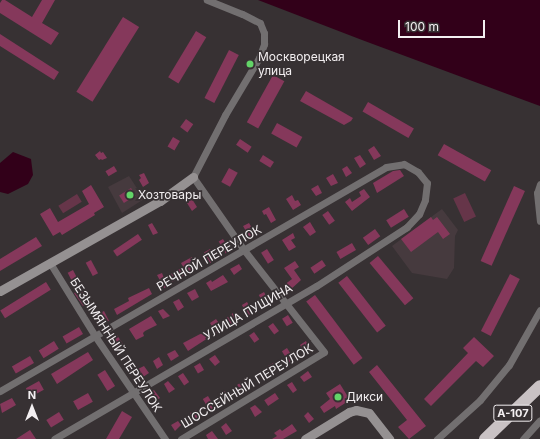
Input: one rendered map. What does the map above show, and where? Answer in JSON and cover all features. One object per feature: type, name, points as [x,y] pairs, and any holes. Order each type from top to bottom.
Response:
[{"type":"highway","name":"А-107","points":[[485,439],[540,386]]},
{"type":"street","points":[[0,291],[160,201],[193,177],[225,115],[259,58],[264,44],[264,33],[260,24],[242,14],[207,0]]},
{"type":"street","name":"РЕЧНОЙ ПЕРЕУЛОК","points":[[0,391],[386,166],[404,164],[418,172],[427,182]]},
{"type":"street","points":[[193,177],[244,250],[286,302]]},
{"type":"street","name":"УЛИЦА ПУЩИНА","points":[[54,439],[286,302],[316,286],[407,226],[419,214],[425,200],[427,182]]},
{"type":"street","points":[[540,184],[537,193],[537,202],[540,221]]},
{"type":"street","name":"БЕЗЫМЯННЫЙ ПЕРЕУЛОК","points":[[50,263],[95,336],[165,439]]},
{"type":"street","name":"ШОССЕЙНЫЙ ПЕРЕУЛОК","points":[[182,439],[324,352],[286,302]]},
{"type":"street","points":[[437,439],[480,400],[509,365],[540,310]]},
{"type":"street","points":[[305,439],[349,412],[363,410],[369,413],[389,439]]},
{"type":"street","points":[[523,439],[540,420]]},
{"type":"shaded area","points":[[258,0],[540,0],[540,106],[362,40]]},
{"type":"shaded area","points":[[13,152],[31,159],[33,175],[28,184],[8,194],[0,192],[0,163]]},
{"type":"shaded area","points":[[129,176],[144,199],[122,213],[108,187]]},
{"type":"shaded area","points":[[465,193],[476,217],[464,222],[453,198]]},
{"type":"shaded area","points":[[77,194],[82,202],[63,213],[58,206]]},
{"type":"shaded area","points":[[442,209],[458,230],[455,236],[454,268],[447,279],[412,273],[392,246]]},
{"type":"building","points":[[2,0],[5,0],[32,17],[42,0],[55,0],[42,23],[59,33],[51,45],[0,13],[0,3]]},
{"type":"building","points":[[123,17],[139,27],[92,102],[76,92]]},
{"type":"building","points":[[196,31],[206,37],[178,83],[168,77]]},
{"type":"building","points":[[0,34],[59,72],[54,80],[0,46]]},
{"type":"building","points":[[229,50],[239,55],[214,103],[204,98]]},
{"type":"building","points":[[273,75],[284,81],[258,129],[247,122]]},
{"type":"building","points":[[306,91],[353,118],[344,125],[300,101]]},
{"type":"building","points":[[368,102],[414,129],[408,138],[362,112]]},
{"type":"building","points":[[186,119],[193,124],[187,132],[180,127]]},
{"type":"building","points":[[277,123],[302,137],[297,148],[271,133]]},
{"type":"building","points":[[173,137],[180,141],[174,151],[168,147]]},
{"type":"building","points":[[240,139],[252,147],[248,153],[236,145]]},
{"type":"building","points":[[444,144],[491,170],[485,182],[438,155]]},
{"type":"building","points":[[374,146],[381,156],[374,160],[368,150]]},
{"type":"building","points":[[100,151],[101,153],[103,152],[107,158],[99,160],[95,155]]},
{"type":"building","points":[[263,155],[274,162],[270,168],[259,161]]},
{"type":"building","points":[[360,155],[366,164],[360,168],[354,158]]},
{"type":"building","points":[[114,166],[117,171],[109,176],[105,171]]},
{"type":"building","points":[[347,166],[352,173],[346,177],[342,169]]},
{"type":"building","points":[[229,168],[238,173],[230,187],[221,182]]},
{"type":"building","points":[[400,170],[404,176],[377,193],[373,183],[393,171]]},
{"type":"building","points":[[144,173],[149,183],[143,187],[139,180],[141,178],[139,175]]},
{"type":"building","points":[[333,174],[338,183],[331,186],[326,178]]},
{"type":"building","points":[[91,185],[104,207],[94,213],[95,215],[62,235],[60,232],[53,236],[40,214],[50,208],[58,222],[89,204],[82,191]]},
{"type":"building","points":[[318,185],[322,193],[316,196],[311,189]]},
{"type":"building","points":[[514,186],[525,191],[492,266],[481,261]]},
{"type":"building","points":[[131,188],[136,196],[124,203],[119,195]]},
{"type":"building","points":[[364,189],[370,197],[352,211],[345,202],[350,198],[352,202],[361,196],[359,192]]},
{"type":"building","points":[[292,195],[295,201],[298,200],[301,205],[293,210],[286,199]]},
{"type":"building","points":[[192,199],[197,207],[192,211],[187,203]]},
{"type":"building","points":[[269,207],[276,220],[271,223],[266,214],[264,215],[262,211]]},
{"type":"building","points":[[404,209],[409,217],[391,228],[386,220]]},
{"type":"building","points":[[328,211],[335,221],[329,225],[322,215]]},
{"type":"building","points":[[431,217],[433,220],[437,217],[450,234],[443,239],[438,232],[411,252],[401,239]]},
{"type":"building","points":[[310,222],[316,232],[310,236],[303,227]]},
{"type":"building","points":[[152,223],[158,233],[153,235],[148,225]]},
{"type":"building","points":[[249,223],[256,235],[248,240],[244,234],[247,233],[243,226]]},
{"type":"building","points":[[375,229],[380,236],[368,245],[363,238]]},
{"type":"building","points":[[293,233],[295,238],[291,240],[296,247],[289,251],[282,240]]},
{"type":"building","points":[[138,234],[142,240],[117,257],[113,251]]},
{"type":"building","points":[[36,237],[42,246],[0,271],[0,259]]},
{"type":"building","points":[[223,239],[230,251],[226,254],[219,241]]},
{"type":"building","points":[[352,243],[356,250],[340,259],[336,252]]},
{"type":"building","points":[[210,249],[216,259],[210,263],[204,253]]},
{"type":"building","points":[[267,249],[274,260],[268,264],[261,253]]},
{"type":"building","points":[[378,256],[413,298],[405,305],[370,263]]},
{"type":"building","points":[[192,257],[194,260],[197,259],[201,266],[168,284],[169,286],[164,288],[157,275],[162,273],[164,278],[183,267],[181,263]]},
{"type":"building","points":[[91,260],[98,273],[93,276],[86,263]]},
{"type":"building","points":[[322,260],[326,266],[314,274],[310,268]]},
{"type":"building","points":[[295,261],[299,267],[294,270],[301,280],[289,291],[284,285],[292,279],[284,268]]},
{"type":"building","points":[[239,264],[242,269],[234,275],[230,269]]},
{"type":"building","points":[[73,270],[78,280],[73,283],[68,273]]},
{"type":"building","points":[[510,274],[520,279],[491,336],[481,331]]},
{"type":"building","points":[[223,275],[228,282],[211,291],[206,283],[211,280],[212,282]]},
{"type":"building","points":[[347,276],[386,326],[377,332],[338,283]]},
{"type":"building","points":[[46,282],[51,290],[5,318],[0,311]]},
{"type":"building","points":[[149,288],[152,294],[117,315],[114,309],[129,301],[128,298]]},
{"type":"building","points":[[195,289],[199,297],[192,301],[187,293]]},
{"type":"building","points":[[81,290],[89,303],[83,306],[74,293]]},
{"type":"building","points":[[264,292],[269,301],[264,304],[259,295]]},
{"type":"building","points":[[315,295],[363,358],[354,365],[306,302]]},
{"type":"building","points":[[179,299],[184,307],[178,311],[173,302]]},
{"type":"building","points":[[247,302],[253,312],[248,315],[242,305]]},
{"type":"building","points":[[163,309],[170,316],[163,319],[158,311]]},
{"type":"building","points":[[104,311],[109,321],[102,324],[97,315]]},
{"type":"building","points":[[233,313],[237,322],[231,326],[226,318]]},
{"type":"building","points":[[288,315],[293,323],[287,326],[282,319]]},
{"type":"building","points":[[151,316],[157,325],[145,331],[143,333],[144,336],[136,340],[129,329]]},
{"type":"building","points":[[216,319],[223,329],[216,333],[210,323]]},
{"type":"building","points":[[273,323],[279,331],[274,335],[268,327]]},
{"type":"building","points":[[79,327],[83,334],[67,343],[63,336]]},
{"type":"building","points":[[204,332],[208,338],[188,351],[183,343]]},
{"type":"building","points":[[254,332],[259,339],[254,343],[249,336]]},
{"type":"building","points":[[117,335],[123,344],[118,348],[112,338]]},
{"type":"building","points":[[474,337],[494,356],[483,367],[476,361],[431,406],[424,399],[468,353],[463,348]]},
{"type":"building","points":[[54,341],[59,349],[44,358],[39,351]]},
{"type":"building","points":[[306,341],[310,349],[305,353],[300,345]]},
{"type":"building","points":[[287,348],[294,359],[289,362],[282,351]]},
{"type":"building","points":[[175,350],[179,356],[171,361],[167,354]]},
{"type":"building","points":[[88,352],[93,360],[57,384],[51,374]]},
{"type":"building","points":[[215,355],[220,362],[215,366],[209,359]]},
{"type":"building","points":[[30,356],[34,363],[16,373],[12,366]]},
{"type":"building","points":[[159,357],[163,365],[157,369],[153,361]]},
{"type":"building","points":[[275,362],[279,369],[271,373],[267,366]]},
{"type":"building","points":[[200,363],[204,370],[198,373],[194,366]]},
{"type":"building","points":[[377,365],[426,426],[409,439],[398,427],[407,420],[369,372]]},
{"type":"building","points":[[144,366],[149,373],[143,377],[138,369]]},
{"type":"building","points":[[105,370],[115,386],[107,391],[97,375]]},
{"type":"building","points":[[308,371],[312,377],[304,382],[300,377]]},
{"type":"building","points":[[183,373],[189,382],[184,385],[178,376]]},
{"type":"building","points":[[39,381],[44,390],[31,397],[26,388]]},
{"type":"building","points":[[168,381],[175,389],[169,393],[164,384]]},
{"type":"building","points":[[243,381],[248,389],[243,392],[237,385]]},
{"type":"building","points":[[292,382],[297,390],[293,393],[287,385]]},
{"type":"building","name":"Дикси","points":[[340,384],[350,400],[336,409],[335,406],[324,413],[320,407],[330,399],[326,393]]},
{"type":"building","points":[[154,390],[160,398],[155,401],[149,394]]},
{"type":"building","points":[[225,391],[230,399],[224,402],[219,395]]},
{"type":"building","points":[[88,393],[93,402],[78,410],[73,401]]},
{"type":"building","points":[[275,393],[279,399],[268,406],[264,400]]},
{"type":"building","points":[[208,396],[215,408],[210,411],[203,399]]},
{"type":"building","points":[[12,398],[16,405],[2,413],[0,404]]},
{"type":"building","points":[[255,405],[262,412],[255,417],[250,408]]},
{"type":"building","points":[[196,410],[201,417],[195,421],[190,413]]},
{"type":"building","points":[[122,411],[132,417],[119,439],[106,439]]},
{"type":"building","points":[[59,412],[64,420],[51,428],[46,420]]},
{"type":"building","points":[[308,412],[314,419],[309,423],[304,416]]},
{"type":"building","points":[[178,421],[181,425],[175,431],[171,425]]},
{"type":"building","points":[[226,423],[232,431],[226,435],[221,427]]},
{"type":"building","points":[[292,424],[297,431],[283,439],[272,439],[277,436],[274,433],[280,429],[282,431]]},
{"type":"building","points":[[30,430],[36,439],[16,439]]},
{"type":"building","points":[[212,431],[218,439],[208,439],[206,435]]},
{"type":"place","name":"Москворецкая улица","points":[[250,64]]},
{"type":"place","name":"Хозтовары","points":[[130,195]]},
{"type":"place","name":"Дикси","points":[[338,397]]}]
